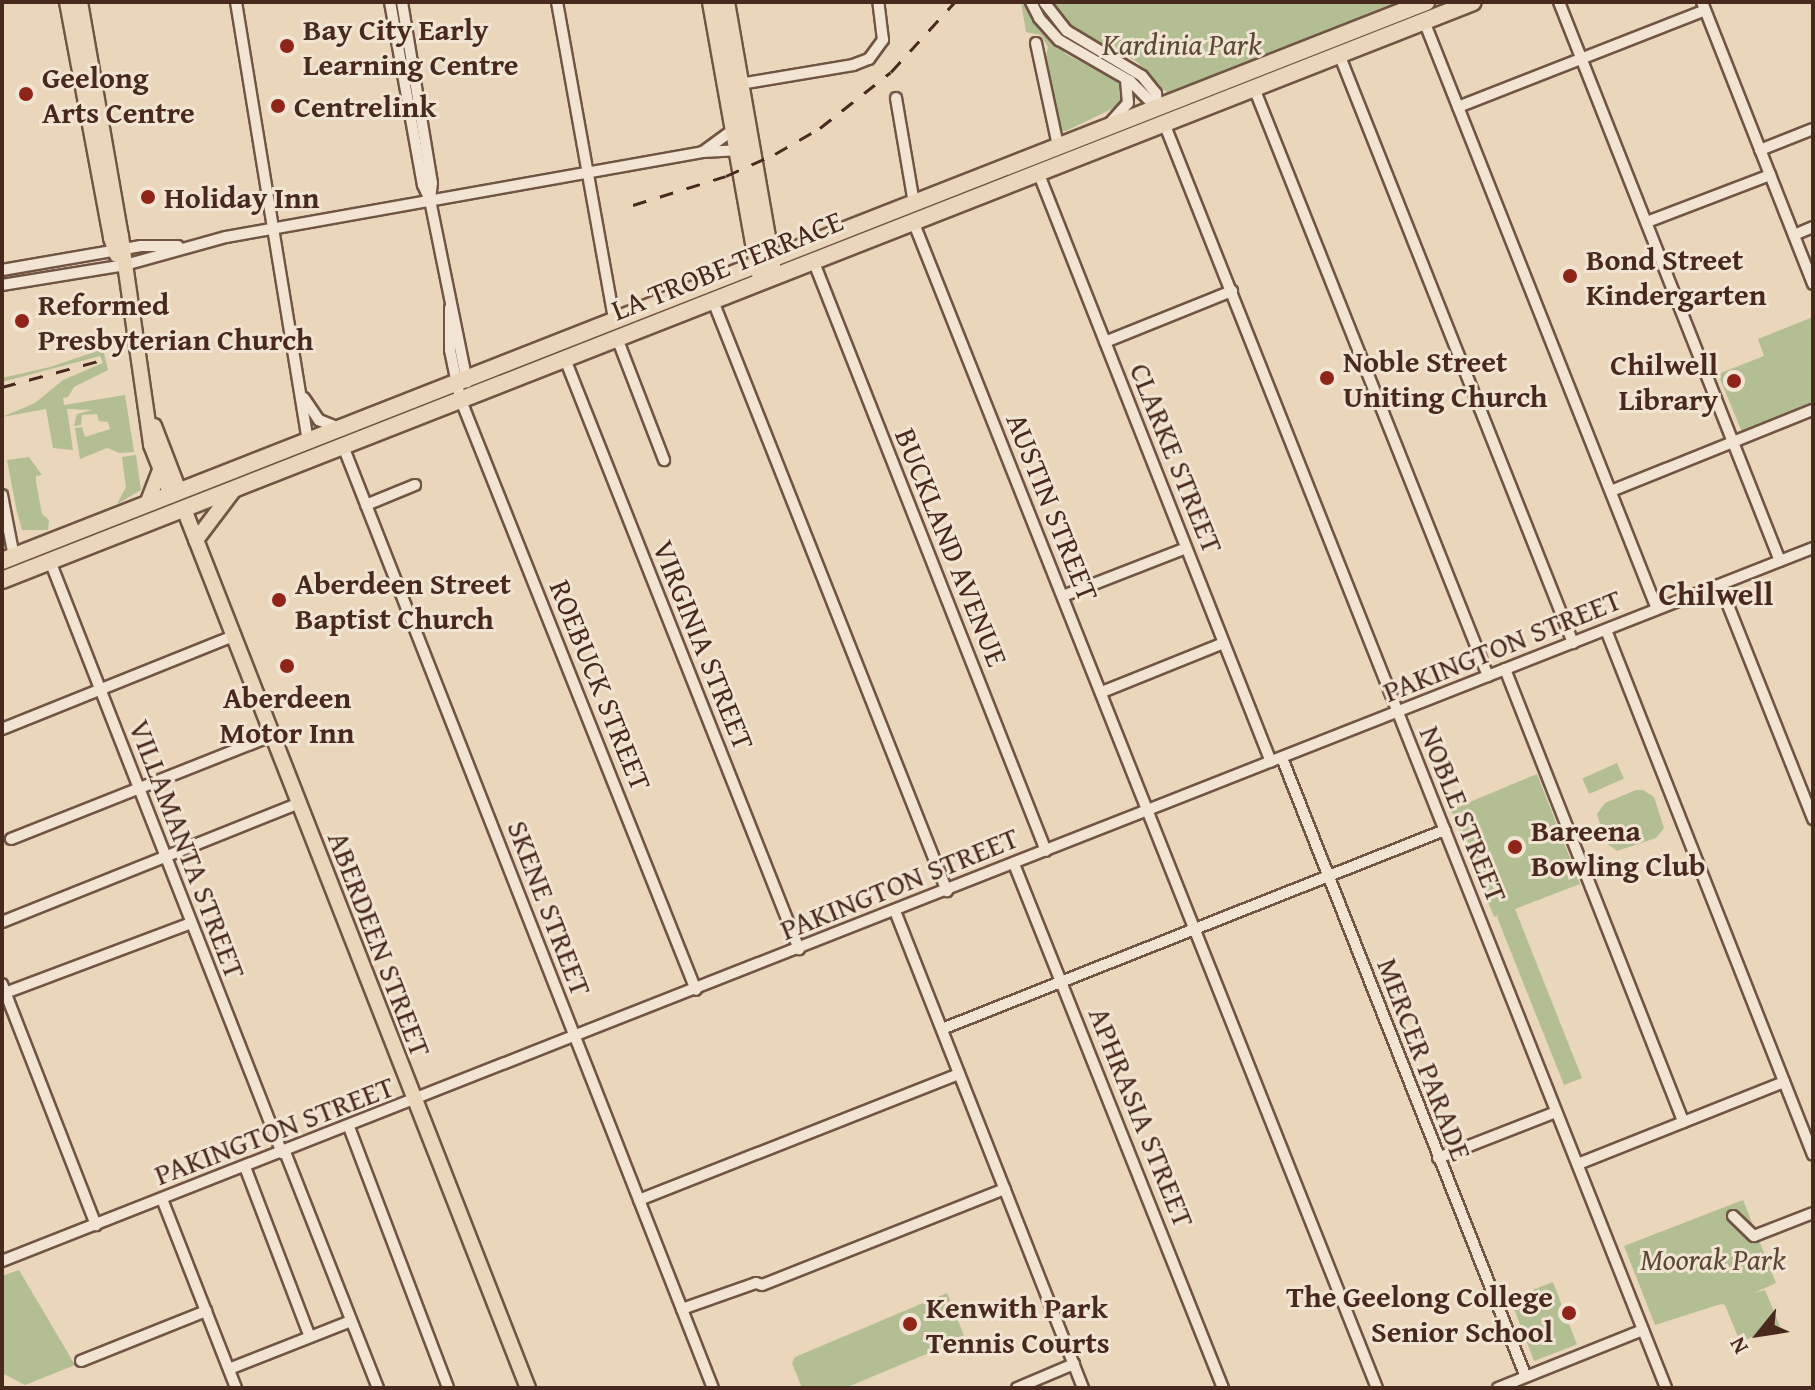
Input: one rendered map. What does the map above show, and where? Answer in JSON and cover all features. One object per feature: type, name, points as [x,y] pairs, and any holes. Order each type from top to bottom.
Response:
[{"type":"highway","points":[[711,2],[737,150],[766,270]]},
{"type":"highway","points":[[726,2],[766,270]]},
{"type":"highway","name":"LA TROBE TERRACE","points":[[2,580],[184,513],[343,446],[461,386],[614,320],[766,270],[813,260],[1038,172],[1426,2]]},
{"type":"highway","name":"LA TROBE TERRACE","points":[[8,559],[340,428],[461,386],[565,359],[713,301],[766,270],[914,203],[1107,126],[1161,116],[1254,88],[1473,2]]},
{"type":"highway","points":[[737,150],[743,139],[735,92],[740,84]]},
{"type":"highway","points":[[175,493],[184,513]]},
{"type":"main road","points":[[67,2],[124,268],[146,411],[159,472],[175,493]]},
{"type":"main road","points":[[80,2],[119,250]]},
{"type":"main road","points":[[146,411],[175,493]]},
{"type":"main road","points":[[147,504],[159,472]]},
{"type":"main road","points":[[196,540],[233,491]]},
{"type":"main road","name":"ABERDEEN STREET","points":[[184,513],[528,1388]]},
{"type":"street","points":[[236,2],[308,441]]},
{"type":"street","points":[[390,2],[423,185],[430,200]]},
{"type":"street","points":[[402,2],[432,183],[430,200]]},
{"type":"street","points":[[557,2],[614,320]]},
{"type":"street","points":[[740,84],[857,64],[880,48],[884,37],[878,2]]},
{"type":"street","points":[[1031,2],[1039,18],[1059,40],[1125,77],[1161,116]]},
{"type":"street","name":"NOBLE STREET","points":[[1044,2],[1067,31],[1142,76],[1156,93],[1161,116],[1666,1388]]},
{"type":"street","points":[[1559,2],[1780,561]]},
{"type":"street","points":[[1458,107],[1703,6],[1813,284]]},
{"type":"street","points":[[1424,21],[1657,609]]},
{"type":"street","points":[[1036,43],[1058,146]]},
{"type":"street","points":[[1339,54],[1573,643]]},
{"type":"street","points":[[1107,126],[1128,103],[1125,77]]},
{"type":"street","points":[[1254,88],[1488,676]]},
{"type":"street","points":[[896,98],[914,203]]},
{"type":"street","points":[[1760,150],[1813,129]]},
{"type":"street","points":[[702,152],[733,130]]},
{"type":"street","points":[[2,270],[119,250],[184,245],[702,152],[737,150]]},
{"type":"street","name":"CLARKE STREET","points":[[1038,172],[1224,643],[1276,760]]},
{"type":"street","points":[[1647,222],[1770,175]]},
{"type":"street","name":"ROEBUCK STREET","points":[[430,200],[450,308],[449,342],[468,420],[696,990]]},
{"type":"street","name":"AUSTIN STREET","points":[[913,221],[1377,1388]]},
{"type":"street","points":[[1794,235],[1813,227]]},
{"type":"street","points":[[2,285],[124,268],[184,245]]},
{"type":"street","name":"BUCKLAND AVENUE","points":[[813,260],[1046,851]]},
{"type":"street","points":[[36,264],[38,280]]},
{"type":"street","points":[[1105,342],[1232,291]]},
{"type":"street","points":[[713,301],[947,891]]},
{"type":"street","points":[[617,338],[664,460]]},
{"type":"street","name":"VIRGINIA STREET","points":[[565,359],[799,949]]},
{"type":"street","points":[[303,397],[319,420],[340,428]]},
{"type":"street","points":[[1611,491],[1813,410]]},
{"type":"street","name":"SKENE STREET","points":[[343,446],[713,1388]]},
{"type":"street","points":[[366,505],[415,485]]},
{"type":"street","points":[[2,495],[8,559]]},
{"type":"street","points":[[1063,596],[1186,548]]},
{"type":"street","name":"PAKINGTON STREET","points":[[3,1259],[349,1127],[1813,548]]},
{"type":"street","name":"VILLAMANTA STREET","points":[[50,561],[378,1388]]},
{"type":"street","points":[[1720,585],[1813,819]]},
{"type":"street","points":[[1606,630],[1813,1155]]},
{"type":"street","points":[[2,729],[233,636]]},
{"type":"street","points":[[1102,692],[1224,643]]},
{"type":"street","points":[[1505,669],[1683,1122]]},
{"type":"street","points":[[11,839],[271,736]]},
{"type":"street","name":"MERCER PARADE","points":[[1276,760],[1327,875],[1526,1377]]},
{"type":"street","points":[[2,922],[297,804]]},
{"type":"street","points":[[942,1029],[1445,830]]},
{"type":"street","name":"APHRASIA STREET","points":[[1014,864],[1223,1388]]},
{"type":"street","points":[[895,911],[1083,1388]]},
{"type":"street","points":[[96,1225],[4,988],[71,970],[191,923]]},
{"type":"street","points":[[639,1200],[959,1074]]},
{"type":"street","points":[[1578,1164],[1784,1082]]},
{"type":"street","points":[[1438,1158],[1556,1112]]},
{"type":"street","points":[[349,1127],[448,1388]]},
{"type":"street","points":[[245,1167],[310,1337]]},
{"type":"street","points":[[682,1309],[756,1283],[762,1285],[1005,1189]]},
{"type":"street","points":[[162,1199],[236,1388]]},
{"type":"street","points":[[1733,1216],[1754,1236],[1813,1213]]},
{"type":"street","points":[[81,1361],[206,1311]]},
{"type":"street","points":[[229,1369],[351,1321]]},
{"type":"street","points":[[1498,1388],[1643,1330]]},
{"type":"street","points":[[1017,1388],[1074,1364]]},
{"type":"green space","points":[[1021,2],[1026,2],[1044,33],[1066,54],[1121,83],[1125,99],[1118,106],[1066,131],[1058,131],[1045,62],[1048,47],[1041,35],[1026,32]]},
{"type":"green space","name":"Kardinia Park","points":[[1051,2],[1405,2],[1169,95],[1136,61],[1074,30]]},
{"type":"green space","points":[[1813,317],[1813,404],[1742,432],[1718,374],[1764,356],[1758,339]]},
{"type":"green space","points":[[103,349],[108,370],[74,387],[68,397],[63,398],[64,405],[125,395],[134,452],[120,453],[107,448],[80,459],[75,428],[82,427],[85,437],[110,429],[108,422],[99,421],[97,414],[82,415],[81,425],[74,426],[77,414],[93,410],[67,409],[73,450],[53,448],[46,409],[2,417],[35,403],[63,380],[103,363],[100,356],[2,382],[2,378],[50,367]]},
{"type":"green space","points":[[136,455],[141,490],[117,504],[126,487],[122,457]]},
{"type":"green space","points":[[29,457],[42,475],[36,476],[36,482],[42,514],[49,520],[48,530],[22,530],[17,512],[7,460]]},
{"type":"green space","points":[[1617,763],[1624,779],[1589,794],[1582,778]]},
{"type":"green space","name":"Bareena Bowling Club","points":[[1537,774],[1580,884],[1515,909],[1582,1078],[1564,1085],[1497,917],[1500,915],[1494,917],[1451,810]]},
{"type":"green space","points":[[1643,790],[1654,797],[1664,828],[1656,838],[1617,851],[1606,843],[1597,814],[1605,803]]},
{"type":"green space","name":"Moorak Park","points":[[1743,1200],[1776,1283],[1754,1293],[1765,1290],[1780,1326],[1740,1342],[1725,1305],[1721,1304],[1655,1325],[1624,1246]]},
{"type":"green space","points":[[19,1270],[75,1365],[25,1385],[2,1373],[2,1276]]},
{"type":"green space","points":[[1553,1282],[1577,1345],[1534,1361],[1510,1298]]},
{"type":"green space","points":[[947,1293],[965,1338],[845,1388],[802,1388],[792,1363],[795,1357]]},
{"type":"railway","points":[[633,205],[726,176],[775,154],[820,128],[891,72],[955,2]]},
{"type":"railway","points":[[2,387],[102,360]]},
{"type":"place","name":"Bay City Early Learning Centre","points":[[287,46]]},
{"type":"place","name":"Geelong Arts Centre","points":[[26,94]]},
{"type":"place","name":"Centrelink","points":[[278,106]]},
{"type":"place","name":"Holiday Inn","points":[[148,197]]},
{"type":"place","name":"Bond Street Kindergarten","points":[[1570,276]]},
{"type":"place","name":"Reformed Presbyterian Church","points":[[22,321]]},
{"type":"place","name":"Noble Street Uniting Church","points":[[1327,378]]},
{"type":"place","name":"Chilwell Library","points":[[1734,381]]},
{"type":"place","name":"Aberdeen Street Baptist Church","points":[[279,600]]},
{"type":"place","name":"Aberdeen Motor Inn","points":[[287,666]]},
{"type":"place","name":"Bareena Bowling Club","points":[[1515,847]]},
{"type":"place","name":"The Geelong College Senior School","points":[[1569,1313]]},
{"type":"place","name":"Kenwith Park Tennis Courts","points":[[910,1324]]},
{"type":"district","name":"Chilwell","points":[[1716,594]]}]
